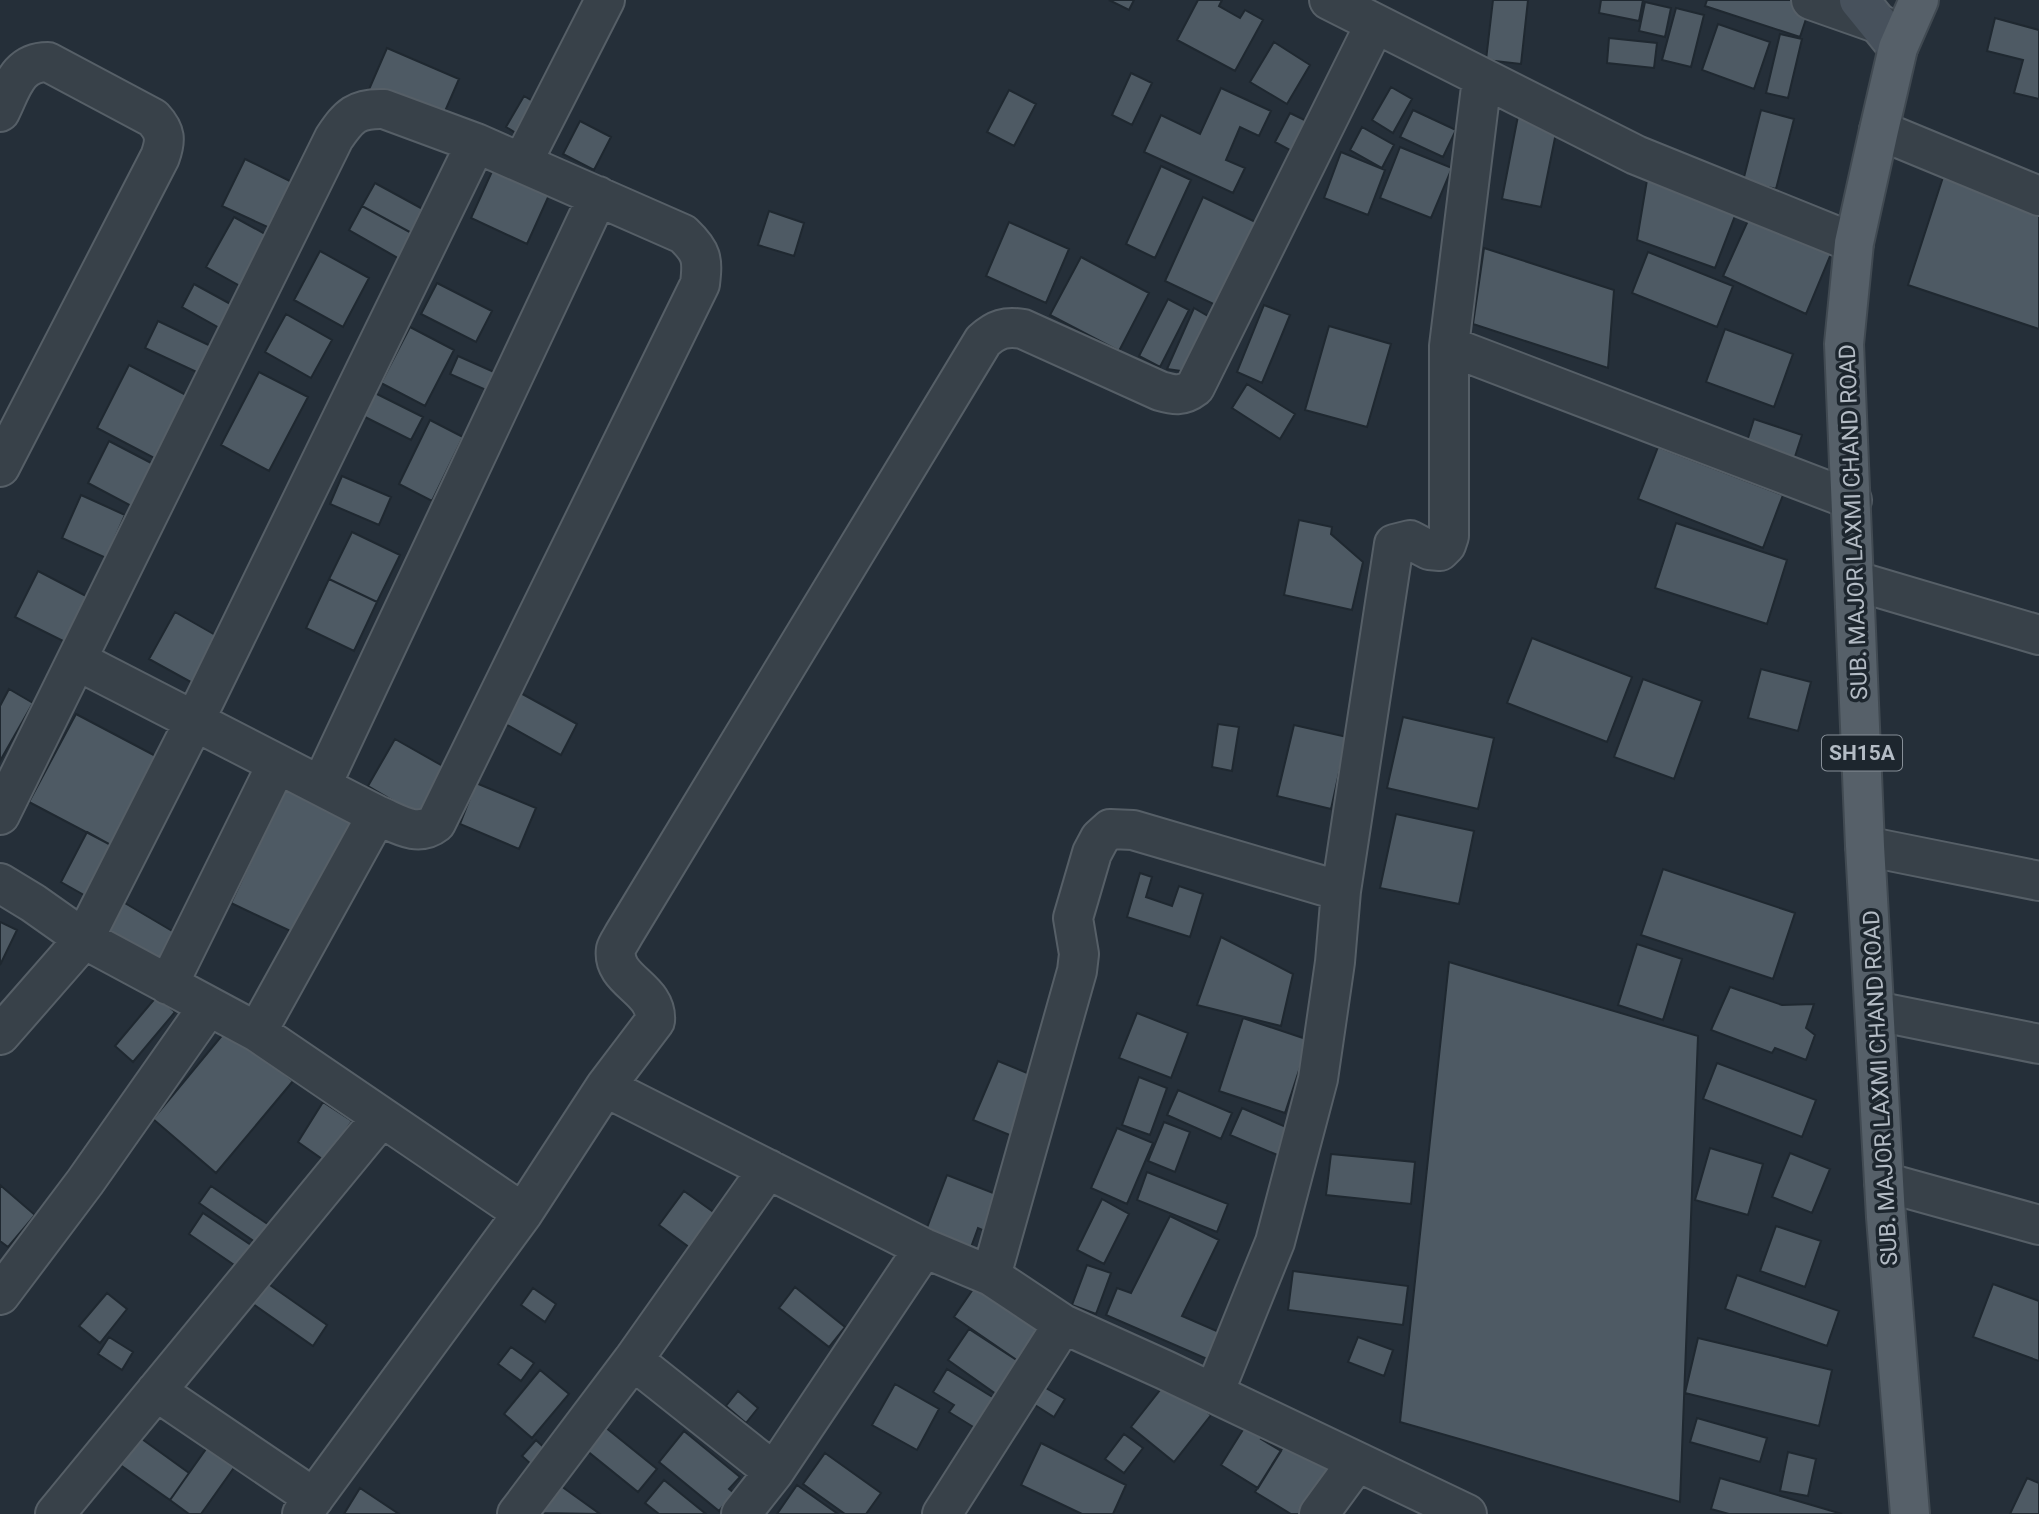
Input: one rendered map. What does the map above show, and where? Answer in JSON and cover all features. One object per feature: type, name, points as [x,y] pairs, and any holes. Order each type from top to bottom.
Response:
[{"type":"main road","name":"SUB. MAJOR LAXMI CHAND ROAD","points":[[1910,1514],[1884,1182],[1865,846],[1844,344],[1854,243],[1878,130],[1880,24],[1919,0]]},
{"type":"street","points":[[522,163],[605,0]]},
{"type":"street","points":[[1329,0],[1636,155],[1854,243]]},
{"type":"street","points":[[1811,0],[1880,24]]},
{"type":"street","points":[[156,1391],[308,1506],[523,1213],[605,1087],[654,1021],[656,1010],[651,1001],[626,977],[618,963],[616,949],[983,341],[994,331],[1009,326],[1023,328],[1160,391],[1175,396],[1186,394],[1195,387],[1375,24]]},
{"type":"street","points":[[0,112],[24,68],[35,62],[48,62],[153,118],[164,129],[165,141],[160,157],[0,467]]},
{"type":"street","points":[[1214,1393],[1275,1241],[1318,1079],[1335,962],[1341,891],[1394,544],[1410,540],[1429,550],[1440,551],[1449,536],[1449,346],[1482,79]]},
{"type":"street","points":[[0,815],[334,138],[356,112],[384,109],[476,143],[683,234],[696,246],[703,263],[700,284],[436,823],[422,831],[413,830],[377,815],[78,661]]},
{"type":"street","points":[[1878,130],[2039,196]]},
{"type":"street","points":[[0,1035],[84,939],[194,722],[476,143]]},
{"type":"street","points":[[321,786],[598,196]]},
{"type":"street","points":[[1449,346],[1852,500]]},
{"type":"street","points":[[1856,581],[2039,635]]},
{"type":"street","points":[[168,985],[277,764]]},
{"type":"street","points":[[257,1032],[377,815]]},
{"type":"street","points":[[991,1276],[1077,971],[1079,954],[1073,918],[1092,853],[1100,838],[1110,829],[1133,830],[1341,891]]},
{"type":"street","points":[[1865,846],[2039,881]]},
{"type":"street","points":[[0,883],[84,939],[257,1032],[523,1213]]},
{"type":"street","points":[[0,1295],[85,1182],[208,1007]]},
{"type":"street","points":[[1876,1011],[2039,1044]]},
{"type":"street","points":[[605,1087],[924,1248],[991,1276],[1063,1324],[1214,1393],[1462,1513]]},
{"type":"street","points":[[55,1514],[381,1118]]},
{"type":"street","points":[[517,1514],[632,1360],[768,1169]]},
{"type":"street","points":[[1884,1182],[2039,1225]]},
{"type":"street","points":[[741,1514],[774,1472],[924,1248]]},
{"type":"street","points":[[942,1514],[1063,1324]]},
{"type":"street","points":[[632,1360],[774,1472]]},
{"type":"street","points":[[1319,1514],[1357,1462]]},
{"type":"building","points":[[1109,0],[1134,0],[1129,10]]},
{"type":"building","points":[[1198,0],[1222,0],[1219,6],[1240,18],[1245,10],[1263,20],[1235,71],[1177,40]]},
{"type":"building","points":[[1493,0],[1528,0],[1521,64],[1486,60]]},
{"type":"building","points":[[1601,0],[1643,0],[1639,21],[1599,13]]},
{"type":"building","points":[[1707,0],[1800,0],[1811,4],[1800,37],[1705,6]]},
{"type":"building","points":[[1645,2],[1671,8],[1665,37],[1639,31]]},
{"type":"building","points":[[1676,8],[1704,15],[1691,67],[1662,60]]},
{"type":"building","points":[[1995,18],[2039,30],[2039,99],[2014,93],[2023,60],[1987,51]]},
{"type":"building","points":[[1718,24],[1770,42],[1754,89],[1702,70]]},
{"type":"building","points":[[1780,34],[1802,39],[1788,98],[1766,93]]},
{"type":"building","points":[[1609,38],[1657,43],[1654,68],[1607,63]]},
{"type":"building","points":[[1274,42],[1310,65],[1287,104],[1250,82]]},
{"type":"building","points":[[387,48],[459,79],[439,125],[367,94]]},
{"type":"building","points":[[1131,73],[1152,83],[1132,125],[1112,115]]},
{"type":"building","points":[[1391,87],[1412,99],[1393,133],[1372,120]]},
{"type":"building","points":[[1221,88],[1271,111],[1259,136],[1240,127],[1226,160],[1245,168],[1233,193],[1144,152],[1161,115],[1200,134]]},
{"type":"building","points":[[1009,90],[1036,104],[1014,146],[987,132]]},
{"type":"building","points":[[524,96],[548,110],[529,141],[506,127]]},
{"type":"building","points":[[1413,110],[1456,130],[1443,157],[1400,137]]},
{"type":"building","points":[[1761,110],[1794,119],[1776,189],[1743,181]]},
{"type":"building","points":[[1290,113],[1315,125],[1299,155],[1275,142]]},
{"type":"building","points":[[1518,116],[1558,123],[1541,207],[1502,199]]},
{"type":"building","points":[[580,121],[611,137],[594,170],[563,154]]},
{"type":"building","points":[[1362,127],[1394,145],[1382,168],[1350,150]]},
{"type":"building","points":[[1400,147],[1452,168],[1431,218],[1380,198]]},
{"type":"building","points":[[1341,152],[1385,170],[1368,215],[1324,198]]},
{"type":"building","points":[[245,159],[296,184],[274,230],[222,206]]},
{"type":"building","points":[[1161,166],[1191,180],[1155,258],[1126,244]]},
{"type":"building","points":[[494,167],[550,193],[527,244],[471,218]]},
{"type":"building","points":[[1649,168],[1738,208],[1715,268],[1637,240]]},
{"type":"building","points":[[1945,171],[2039,203],[2039,329],[1908,285]]},
{"type":"building","points":[[375,183],[430,213],[417,236],[362,206]]},
{"type":"building","points":[[1203,197],[1264,226],[1226,310],[1165,281]]},
{"type":"building","points":[[362,206],[417,236],[403,261],[349,230]]},
{"type":"building","points":[[769,211],[804,223],[794,256],[758,245]]},
{"type":"building","points":[[1751,214],[1833,249],[1806,314],[1723,276]]},
{"type":"building","points":[[234,217],[276,240],[249,291],[206,267]]},
{"type":"building","points":[[1009,222],[1069,249],[1046,303],[986,276]]},
{"type":"building","points":[[1484,248],[1614,290],[1608,368],[1473,324]]},
{"type":"building","points":[[320,251],[369,278],[343,327],[294,300]]},
{"type":"building","points":[[1648,252],[1733,286],[1717,327],[1632,293]]},
{"type":"building","points":[[1081,257],[1149,293],[1119,351],[1050,315]]},
{"type":"building","points":[[437,283],[492,311],[476,342],[421,314]]},
{"type":"building","points":[[194,284],[236,307],[223,330],[182,307]]},
{"type":"building","points":[[1168,299],[1189,310],[1160,367],[1139,356]]},
{"type":"building","points":[[1264,305],[1290,315],[1262,383],[1237,372]]},
{"type":"building","points":[[1194,308],[1213,319],[1188,372],[1167,369]]},
{"type":"building","points":[[286,314],[332,340],[311,378],[265,352]]},
{"type":"building","points":[[158,321],[215,348],[203,375],[145,348]]},
{"type":"building","points":[[1329,326],[1391,344],[1367,427],[1305,410]]},
{"type":"building","points":[[410,327],[454,350],[425,406],[381,383]]},
{"type":"building","points":[[1725,329],[1793,354],[1774,407],[1706,382]]},
{"type":"building","points":[[458,356],[503,376],[495,394],[450,374]]},
{"type":"building","points":[[129,365],[188,396],[156,459],[97,428]]},
{"type":"building","points":[[259,372],[308,397],[269,471],[221,445]]},
{"type":"building","points":[[1247,384],[1295,414],[1280,439],[1232,408]]},
{"type":"building","points":[[375,393],[423,417],[411,440],[363,416]]},
{"type":"building","points":[[1754,419],[1802,435],[1790,472],[1742,457]]},
{"type":"building","points":[[430,420],[463,437],[432,501],[399,484]]},
{"type":"building","points":[[109,441],[157,466],[135,508],[88,483]]},
{"type":"building","points":[[1658,447],[1783,495],[1763,548],[1638,499]]},
{"type":"building","points":[[342,476],[391,497],[379,525],[330,504]]},
{"type":"building","points":[[81,495],[125,515],[106,558],[62,538]]},
{"type":"building","points":[[1299,520],[1332,527],[1331,534],[1363,562],[1352,610],[1284,595]]},
{"type":"building","points":[[1676,523],[1787,560],[1767,624],[1655,588]]},
{"type":"building","points":[[352,532],[400,555],[377,602],[329,579]]},
{"type":"building","points":[[38,571],[88,597],[65,642],[15,617]]},
{"type":"building","points":[[329,579],[377,602],[354,651],[306,628]]},
{"type":"building","points":[[175,612],[224,640],[198,686],[149,659]]},
{"type":"building","points":[[1532,638],[1632,677],[1607,742],[1507,703]]},
{"type":"building","points":[[1761,669],[1811,682],[1798,731],[1748,718]]},
{"type":"building","points":[[1643,679],[1702,701],[1674,779],[1614,757]]},
{"type":"building","points":[[9,689],[33,703],[0,761],[0,706]]},
{"type":"building","points":[[517,691],[577,724],[561,755],[500,721]]},
{"type":"building","points":[[76,714],[167,762],[120,850],[29,802]]},
{"type":"building","points":[[1403,717],[1494,738],[1478,809],[1387,788]]},
{"type":"building","points":[[1218,724],[1239,727],[1232,771],[1212,767]]},
{"type":"building","points":[[1294,725],[1347,737],[1331,809],[1277,796]]},
{"type":"building","points":[[395,739],[448,769],[421,817],[368,786]]},
{"type":"building","points":[[288,782],[357,814],[301,936],[231,903]]},
{"type":"building","points":[[476,783],[536,808],[519,849],[460,824]]},
{"type":"building","points":[[1396,814],[1474,831],[1459,904],[1380,888]]},
{"type":"building","points":[[87,832],[118,849],[91,899],[61,882]]},
{"type":"building","points":[[1663,869],[1795,913],[1773,979],[1641,935]]},
{"type":"building","points":[[1140,873],[1152,877],[1146,897],[1172,906],[1179,886],[1203,894],[1190,937],[1127,917]]},
{"type":"building","points":[[118,899],[184,938],[165,973],[98,933]]},
{"type":"building","points":[[0,922],[17,930],[0,965]]},
{"type":"building","points":[[1221,937],[1293,974],[1281,1026],[1197,1005]]},
{"type":"building","points":[[1637,944],[1682,959],[1663,1020],[1618,1005]]},
{"type":"building","points":[[1449,962],[1698,1036],[1680,1502],[1400,1422]]},
{"type":"building","points":[[1730,987],[1782,1005],[1814,1004],[1806,1028],[1815,1035],[1806,1060],[1775,1048],[1772,1053],[1711,1030]]},
{"type":"building","points":[[157,996],[175,1012],[133,1062],[115,1046]]},
{"type":"building","points":[[1137,1013],[1188,1033],[1171,1078],[1119,1058]]},
{"type":"building","points":[[1243,1018],[1309,1040],[1285,1113],[1219,1091]]},
{"type":"building","points":[[229,1027],[293,1081],[216,1173],[153,1119]]},
{"type":"building","points":[[998,1061],[1037,1077],[1012,1136],[973,1120]]},
{"type":"building","points":[[1717,1063],[1816,1100],[1802,1137],[1703,1099]]},
{"type":"building","points":[[1139,1077],[1167,1088],[1150,1135],[1122,1125]]},
{"type":"building","points":[[1178,1090],[1232,1113],[1221,1139],[1167,1115]]},
{"type":"building","points":[[323,1102],[352,1121],[325,1161],[298,1142]]},
{"type":"building","points":[[1242,1108],[1293,1130],[1282,1157],[1230,1135]]},
{"type":"building","points":[[1164,1122],[1190,1132],[1175,1172],[1148,1161]]},
{"type":"building","points":[[1117,1128],[1153,1143],[1127,1204],[1091,1188]]},
{"type":"building","points":[[1710,1148],[1763,1164],[1748,1215],[1695,1200]]},
{"type":"building","points":[[1790,1153],[1830,1169],[1812,1213],[1772,1197]]},
{"type":"building","points":[[1331,1154],[1415,1162],[1411,1204],[1326,1195]]},
{"type":"building","points":[[1147,1172],[1228,1204],[1217,1232],[1137,1200]]},
{"type":"building","points":[[947,1175],[1001,1196],[987,1232],[978,1228],[970,1250],[925,1233]]},
{"type":"building","points":[[0,1185],[35,1215],[8,1247],[0,1241]]},
{"type":"building","points":[[211,1186],[275,1229],[262,1247],[199,1203]]},
{"type":"building","points":[[684,1191],[719,1216],[693,1250],[659,1225]]},
{"type":"building","points":[[1102,1199],[1129,1214],[1104,1264],[1077,1250]]},
{"type":"building","points":[[203,1213],[257,1249],[243,1271],[189,1234]]},
{"type":"building","points":[[1170,1216],[1219,1240],[1182,1316],[1226,1335],[1214,1362],[1106,1315],[1117,1288],[1131,1293]]},
{"type":"building","points":[[1776,1226],[1821,1241],[1805,1287],[1760,1271]]},
{"type":"building","points":[[1087,1265],[1111,1273],[1096,1314],[1072,1305]]},
{"type":"building","points":[[1293,1271],[1408,1286],[1403,1325],[1288,1310]]},
{"type":"building","points":[[1737,1275],[1839,1311],[1827,1346],[1725,1309]]},
{"type":"building","points":[[982,1276],[1046,1320],[1018,1361],[954,1317]]},
{"type":"building","points":[[267,1283],[327,1325],[313,1346],[253,1304]]},
{"type":"building","points":[[1993,1284],[2039,1301],[2039,1361],[1973,1337]]},
{"type":"building","points":[[795,1287],[845,1327],[829,1347],[779,1308]]},
{"type":"building","points":[[533,1288],[556,1304],[545,1322],[521,1305]]},
{"type":"building","points":[[107,1293],[127,1309],[100,1343],[79,1326]]},
{"type":"building","points":[[969,1329],[1018,1361],[996,1394],[948,1360]]},
{"type":"building","points":[[109,1337],[133,1352],[122,1370],[98,1354]]},
{"type":"building","points":[[1358,1337],[1393,1350],[1384,1376],[1348,1362]]},
{"type":"building","points":[[1698,1338],[1832,1370],[1819,1426],[1685,1393]]},
{"type":"building","points":[[511,1347],[534,1363],[521,1381],[498,1364]]},
{"type":"building","points":[[947,1369],[994,1398],[975,1428],[949,1412],[954,1405],[933,1392]]},
{"type":"building","points":[[540,1370],[569,1394],[532,1438],[504,1414]]},
{"type":"building","points":[[1168,1380],[1211,1415],[1174,1462],[1131,1427]]},
{"type":"building","points":[[1037,1383],[1065,1399],[1054,1417],[1027,1400]]},
{"type":"building","points":[[895,1384],[939,1409],[917,1450],[872,1425]]},
{"type":"building","points":[[738,1391],[758,1408],[746,1423],[726,1406]]},
{"type":"building","points":[[1697,1418],[1767,1438],[1760,1462],[1690,1442]]},
{"type":"building","points":[[605,1427],[657,1469],[638,1492],[586,1450]]},
{"type":"building","points":[[1244,1428],[1268,1429],[1261,1439],[1281,1451],[1258,1488],[1221,1465]]},
{"type":"building","points":[[684,1431],[740,1477],[729,1489],[734,1493],[719,1511],[659,1462]]},
{"type":"building","points":[[135,1434],[189,1473],[170,1500],[116,1462]]},
{"type":"building","points":[[1124,1434],[1143,1448],[1124,1473],[1105,1459]]},
{"type":"building","points":[[1290,1436],[1342,1459],[1301,1514],[1291,1514],[1255,1492]]},
{"type":"building","points":[[536,1440],[555,1458],[542,1474],[522,1456]]},
{"type":"building","points":[[211,1442],[238,1462],[201,1514],[189,1514],[170,1500]]},
{"type":"building","points":[[1041,1443],[1126,1485],[1113,1514],[1082,1514],[1021,1485]]},
{"type":"building","points":[[1788,1452],[1816,1459],[1808,1496],[1780,1491]]},
{"type":"building","points":[[825,1453],[881,1493],[866,1514],[845,1514],[803,1484]]},
{"type":"building","points":[[1720,1478],[1842,1514],[1729,1514],[1711,1509]]},
{"type":"building","points":[[2027,1478],[2039,1483],[2039,1514],[2010,1514]]},
{"type":"building","points":[[664,1480],[706,1514],[659,1514],[645,1503]]},
{"type":"building","points":[[797,1485],[838,1514],[777,1514]]},
{"type":"building","points":[[561,1486],[600,1514],[541,1513]]},
{"type":"building","points":[[360,1488],[399,1514],[344,1514]]}]
